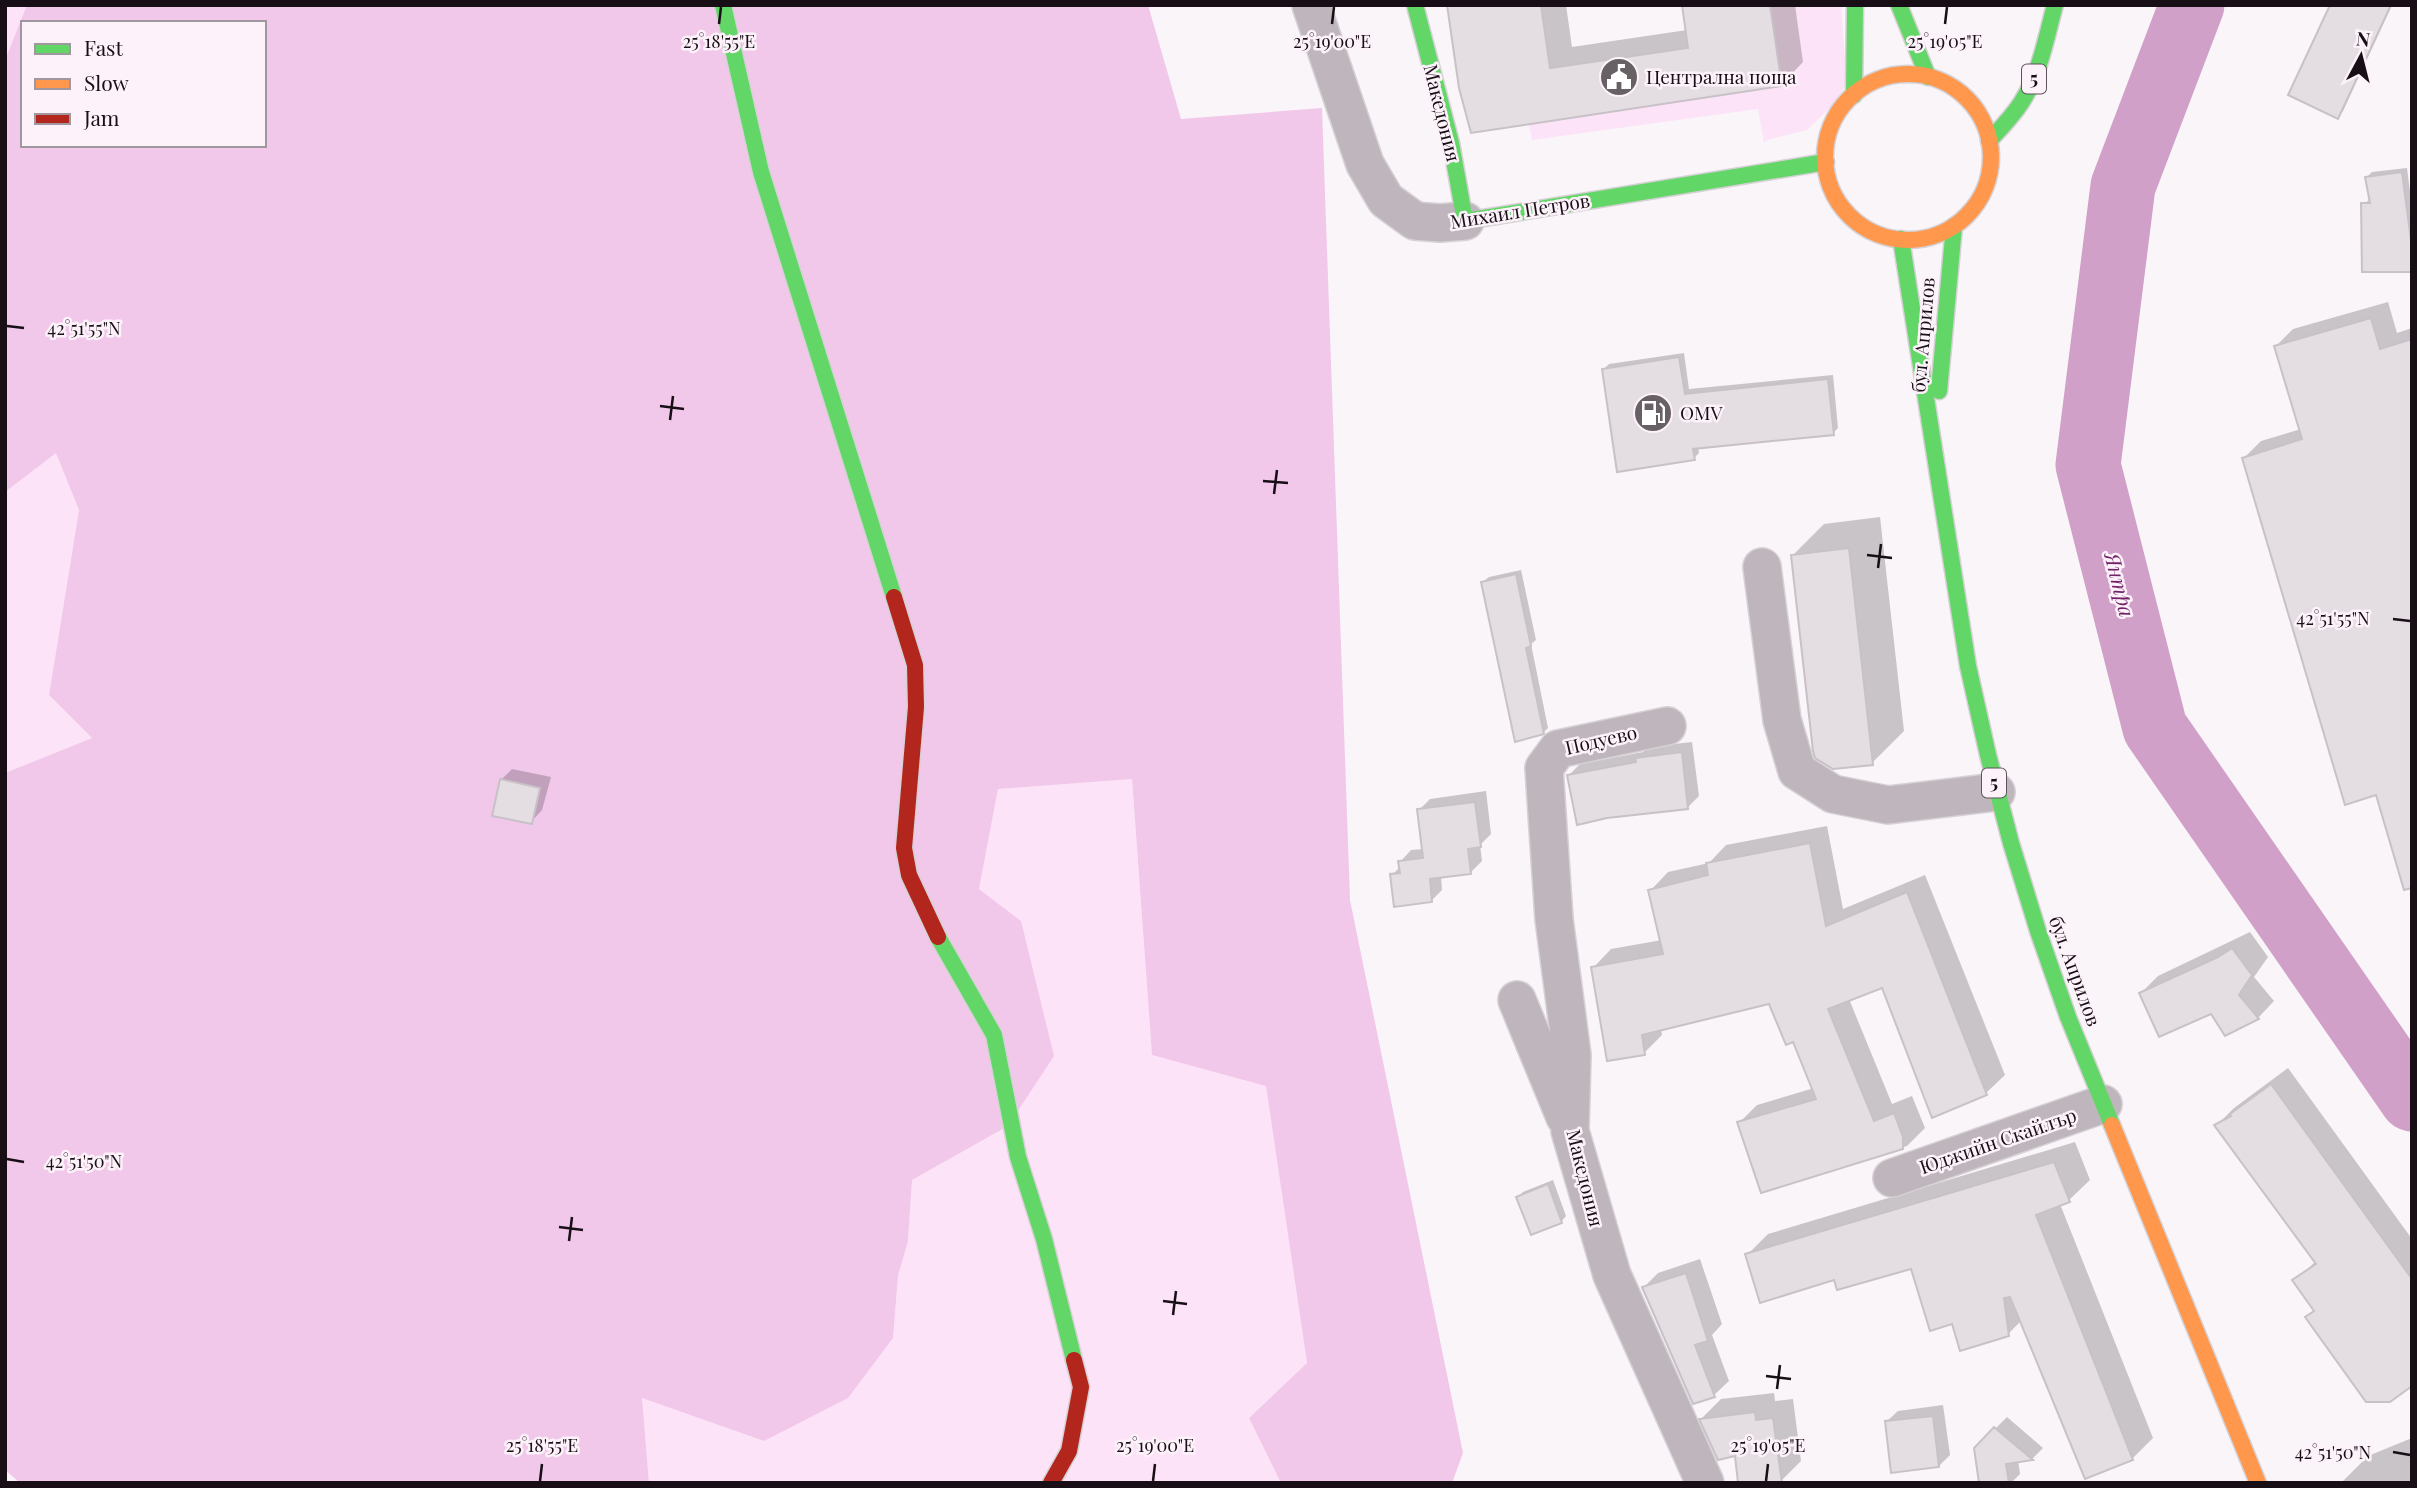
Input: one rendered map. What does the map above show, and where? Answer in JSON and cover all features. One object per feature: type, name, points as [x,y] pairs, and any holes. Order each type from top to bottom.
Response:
[{"type":"main road","points":[[723,5],[761,172],[915,665],[916,707],[904,848],[909,876],[934,929],[994,1035],[1018,1157],[1044,1239],[1081,1387],[1069,1451],[1051,1483]]},
{"type":"main road","name":"Македония","points":[[1415,5],[1451,143],[1465,221]]},
{"type":"main road","points":[[1854,94],[1856,5]]},
{"type":"main road","points":[[1899,5],[1928,77]]},
{"type":"main road","name":"5","points":[[1989,141],[2011,117],[2029,91],[2041,61],[2055,5]]},
{"type":"main road","points":[[1915,74],[1928,77],[1964,95],[1980,117],[1989,141],[1991,165],[1985,189],[1972,210],[1954,226],[1928,237],[1901,239],[1875,233],[1853,218],[1831,187],[1826,162],[1832,125],[1845,104],[1864,87],[1889,77],[1915,74]]},
{"type":"main road","name":"Михаил Петров","points":[[1465,221],[1826,162]]},
{"type":"main road","name":"бул. Априлов","points":[[1933,449],[1954,226]]},
{"type":"main road","name":"бул. Априлов","points":[[1901,239],[1968,666],[1996,792],[2040,940],[2103,1104],[2258,1483]]},
{"type":"street","name":"Михаил Петров","points":[[1311,5],[1366,164],[1386,200],[1415,221],[1465,221]]},
{"type":"street","points":[[1762,567],[1782,720],[1797,771],[1833,794],[1888,805],[1996,792]]},
{"type":"street","name":"Подуево","points":[[1544,768],[1558,749],[1667,726]]},
{"type":"street","name":"Македония","points":[[1544,768],[1554,919],[1572,1055],[1570,1131],[1612,1275],[1705,1483]]},
{"type":"street","points":[[1517,1000],[1570,1131]]},
{"type":"street","name":"Юджийн Скайлър","points":[[1892,1178],[2103,1104]]},
{"type":"shaded area","points":[[5,5],[27,5],[5,60]]},
{"type":"shaded area","points":[[27,5],[1148,5],[1181,119],[1322,108],[1350,900],[1463,1453],[1452,1483],[1281,1483],[1249,1418],[1307,1363],[1266,1086],[1152,1055],[1132,779],[998,789],[979,889],[1021,921],[1054,1056],[1008,1126],[912,1180],[908,1241],[898,1276],[893,1338],[848,1398],[764,1441],[642,1398],[649,1483],[20,1483],[5,1470],[5,773],[92,738],[49,695],[79,510],[56,453],[5,492],[5,60]]},
{"type":"shaded area","points":[[1770,5],[1841,5],[1847,84],[1828,110],[1807,130],[1764,143],[1758,109],[1532,140],[1529,124],[1781,86]]},
{"type":"shaded area","points":[[56,452],[79,510],[49,695],[92,738],[5,773],[5,492]]},
{"type":"shaded area","points":[[1132,779],[1152,1055],[1266,1085],[1307,1363],[1249,1418],[1281,1483],[649,1483],[642,1398],[764,1441],[893,1338],[898,1276],[908,1241],[912,1180],[1008,1126],[1021,921],[979,889],[998,789]]},
{"type":"building","name":"Централна поща","points":[[1447,5],[1541,5],[1550,68],[1688,48],[1682,5],[1770,5],[1782,86],[1471,133],[1459,88]]},
{"type":"building","points":[[2330,5],[2391,5],[2338,119],[2288,95]]},
{"type":"building","points":[[2402,172],[2412,248],[2412,272],[2362,272],[2361,203],[2370,203],[2365,177]]},
{"type":"building","points":[[2371,318],[2380,349],[2412,339],[2412,888],[2404,890],[2376,795],[2345,805],[2242,458],[2302,439],[2274,346]]},
{"type":"building","points":[[1679,357],[1685,394],[1828,379],[1834,435],[1693,449],[1695,460],[1617,472],[1602,369]]},
{"type":"building","points":[[1849,548],[1873,765],[1833,769],[1815,758],[1813,751],[1791,555]]},
{"type":"building","points":[[1516,574],[1531,646],[1526,648],[1544,734],[1515,742],[1481,582]]},
{"type":"building","points":[[1682,752],[1688,809],[1607,818],[1577,825],[1567,775],[1636,762],[1635,758]]},
{"type":"building","points":[[500,779],[540,788],[532,824],[492,816]]},
{"type":"building","points":[[1475,802],[1481,847],[1468,849],[1471,874],[1430,879],[1432,902],[1394,907],[1390,874],[1400,873],[1398,861],[1423,858],[1417,809]]},
{"type":"building","points":[[1810,843],[1826,926],[1907,892],[1987,1095],[1932,1118],[1882,988],[1828,1009],[1874,1121],[1894,1113],[1903,1137],[1903,1149],[1761,1193],[1737,1122],[1816,1099],[1793,1042],[1786,1045],[1769,1004],[1642,1035],[1645,1055],[1607,1061],[1591,967],[1663,954],[1648,890],[1708,875],[1706,863]]},
{"type":"building","points":[[2232,948],[2252,975],[2239,995],[2259,1019],[2225,1036],[2211,1014],[2159,1037],[2139,993]]},
{"type":"building","points":[[2271,1084],[2412,1279],[2412,1386],[2390,1402],[2366,1402],[2305,1317],[2314,1311],[2292,1280],[2316,1264],[2214,1125],[2231,1116],[2230,1114]]},
{"type":"building","points":[[2054,1162],[2070,1202],[2036,1215],[2133,1460],[2085,1479],[2010,1297],[2004,1298],[2009,1336],[1960,1351],[1952,1324],[1930,1331],[1911,1269],[1837,1290],[1834,1280],[1760,1303],[1745,1254]]},
{"type":"building","points":[[1548,1184],[1562,1223],[1531,1235],[1516,1197]]},
{"type":"building","points":[[1686,1273],[1708,1341],[1695,1345],[1715,1397],[1693,1404],[1642,1287]]},
{"type":"building","points":[[1755,1412],[1756,1420],[1773,1418],[1782,1483],[1738,1483],[1735,1456],[1718,1460],[1699,1419]]},
{"type":"building","points":[[1933,1416],[1939,1467],[1891,1473],[1885,1421]]},
{"type":"building","points":[[1994,1427],[2033,1460],[2006,1464],[2009,1483],[1979,1483],[1974,1448]]},
{"type":"waterway","name":"Янтра","points":[[2192,5],[2123,186],[2088,465],[2155,728],[2412,1099]]},
{"type":"traffic: fast","points":[[723,5],[761,172],[894,597]]},
{"type":"traffic: fast","points":[[1415,5],[1451,143],[1465,221],[1826,162]]},
{"type":"traffic: fast","points":[[1854,95],[1855,5]]},
{"type":"traffic: fast","points":[[1899,5],[1928,77]]},
{"type":"traffic: fast","points":[[1989,141],[2014,113],[2028,92],[2042,56],[2055,5]]},
{"type":"traffic: fast","points":[[1939,391],[1954,226]]},
{"type":"traffic: fast","points":[[1901,239],[1968,666],[1988,755],[2038,931],[2068,1017],[2112,1125]]},
{"type":"traffic: fast","points":[[938,937],[994,1035],[1018,1157],[1044,1239],[1074,1360]]},
{"type":"traffic: slow","points":[[1908,74],[1940,81],[1954,88],[1966,99],[1977,111],[1984,125],[1991,157],[1984,189],[1977,203],[1966,215],[1954,226],[1940,233],[1908,240],[1876,233],[1862,226],[1850,215],[1839,203],[1832,189],[1825,157],[1832,125],[1839,111],[1850,99],[1862,88],[1876,81],[1908,74]]},
{"type":"traffic: slow","points":[[2112,1125],[2258,1483]]},
{"type":"traffic: jam","points":[[894,597],[915,665],[916,707],[904,848],[909,875],[938,937]]},
{"type":"traffic: jam","points":[[1051,1483],[1069,1451],[1081,1387],[1074,1360]]},
{"type":"place","name":"Централна поща","points":[[1619,77]]},
{"type":"place","name":"OMV","points":[[1653,413]]}]
